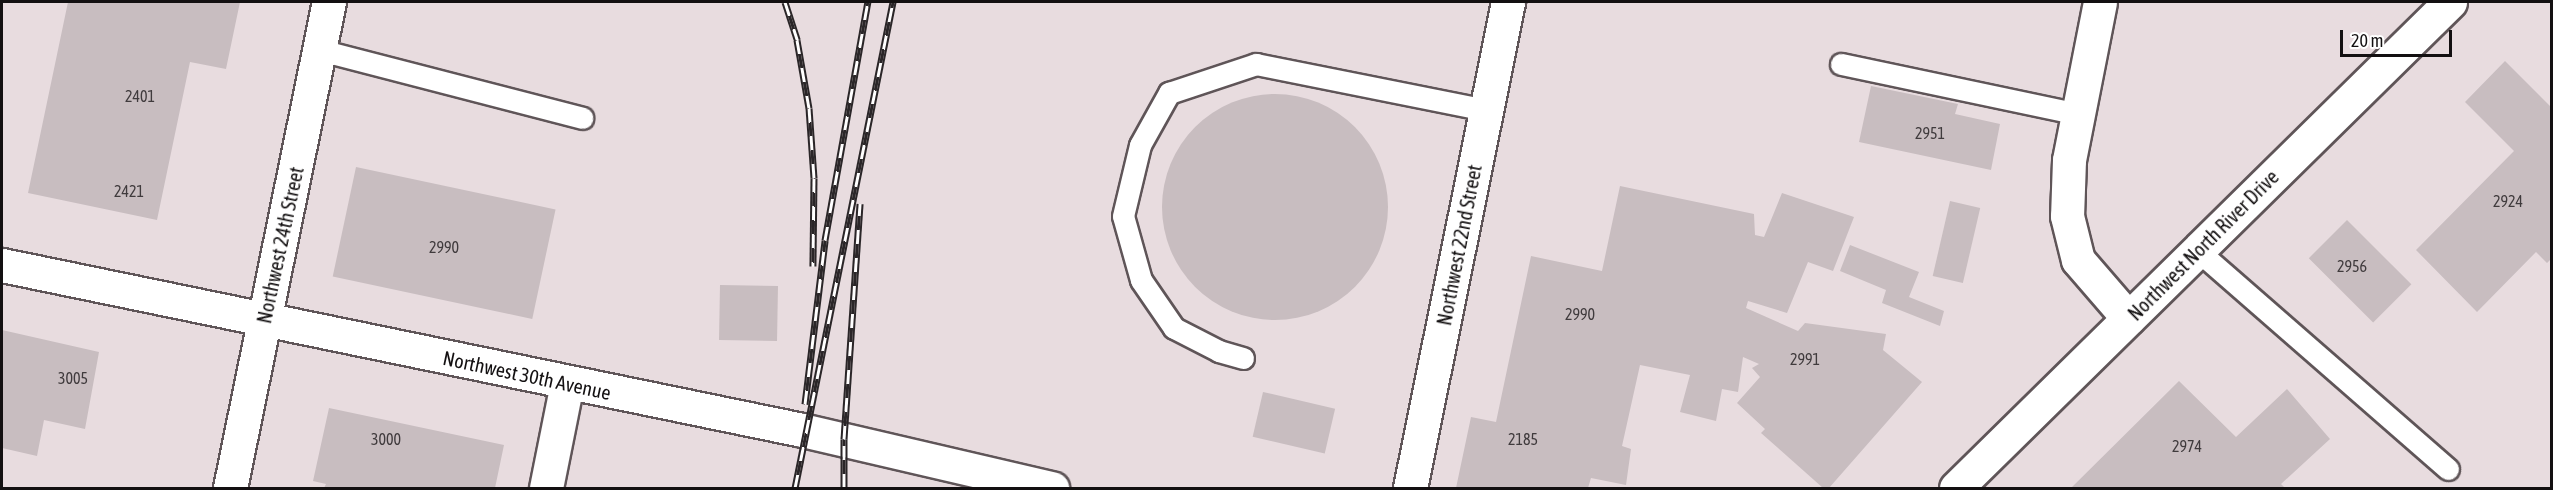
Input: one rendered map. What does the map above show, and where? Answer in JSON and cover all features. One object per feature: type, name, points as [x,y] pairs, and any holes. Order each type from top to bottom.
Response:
[{"type":"street","name":"Northwest 24th Street","points":[[230,489],[329,2]]},
{"type":"street","name":"Northwest 22nd Street","points":[[1410,489],[1508,2]]},
{"type":"street","points":[[2100,2],[2066,188],[2071,241],[2078,260],[2128,318]]},
{"type":"street","name":"Northwest North River Drive","points":[[1956,489],[2450,2]]},
{"type":"street","name":"Northwest 30th Avenue","points":[[2,265],[802,430],[994,482],[1052,489]]},
{"type":"street","points":[[546,489],[567,383]]},
{"type":"lane","points":[[320,50],[582,118]]},
{"type":"lane","points":[[1243,358],[1219,351],[1174,328],[1142,280],[1126,227],[1124,216],[1140,145],[1169,93],[1256,64],[1486,110]]},
{"type":"lane","points":[[1841,64],[2078,114]]},
{"type":"lane","points":[[2197,250],[2448,469]]},
{"type":"building","points":[[68,2],[240,2],[226,69],[190,62],[157,220],[28,193]]},
{"type":"building","points":[[2505,61],[2552,108],[2552,258],[2547,263],[2536,252],[2477,312],[2416,250],[2514,151],[2465,102]]},
{"type":"building","points":[[1871,86],[1958,104],[1955,114],[2000,124],[1991,170],[1859,142]]},
{"type":"building","points":[[1275,94],[1297,96],[1318,103],[1338,113],[1355,127],[1369,144],[1379,164],[1386,185],[1388,207],[1386,229],[1379,250],[1369,270],[1355,287],[1338,301],[1318,311],[1297,318],[1275,320],[1253,318],[1232,311],[1212,301],[1195,287],[1181,270],[1171,250],[1164,229],[1162,207],[1164,185],[1171,164],[1181,144],[1195,127],[1212,113],[1232,103],[1253,96]]},
{"type":"building","points":[[356,167],[556,209],[532,319],[333,277]]},
{"type":"building","points":[[1620,186],[1754,214],[1755,235],[1764,237],[1782,193],[1854,217],[1833,271],[1808,262],[1787,313],[1748,301],[1746,308],[1798,331],[1805,323],[1886,334],[1883,350],[1922,382],[1829,488],[1823,488],[1761,433],[1765,429],[1737,403],[1760,377],[1752,368],[1759,364],[1743,357],[1738,392],[1722,389],[1716,421],[1680,412],[1690,375],[1640,365],[1622,446],[1631,449],[1626,485],[1591,478],[1588,488],[1456,488],[1471,417],[1496,422],[1531,256],[1602,271]]},
{"type":"building","points":[[1950,201],[1980,208],[1963,283],[1933,276]]},
{"type":"building","points":[[2347,220],[2411,284],[2373,323],[2309,258]]},
{"type":"building","points":[[1850,245],[1919,272],[1909,297],[1944,311],[1940,326],[1882,303],[1886,290],[1840,271]]},
{"type":"building","points":[[720,285],[778,286],[777,341],[719,340]]},
{"type":"building","points":[[2,330],[99,352],[85,429],[44,420],[37,456],[2,448]]},
{"type":"building","points":[[2179,381],[2236,437],[2287,389],[2330,439],[2281,484],[2285,488],[2071,488]]},
{"type":"building","points":[[1263,392],[1335,409],[1325,453],[1253,437]]},
{"type":"building","points":[[329,408],[504,445],[495,488],[324,488],[326,484],[313,481]]},
{"type":"railway","points":[[785,2],[797,40],[809,108],[814,178],[813,266]]},
{"type":"railway","points":[[805,404],[825,240],[868,2]]},
{"type":"railway","points":[[795,488],[893,2]]},
{"type":"railway","points":[[844,488],[844,439],[860,204]]}]
